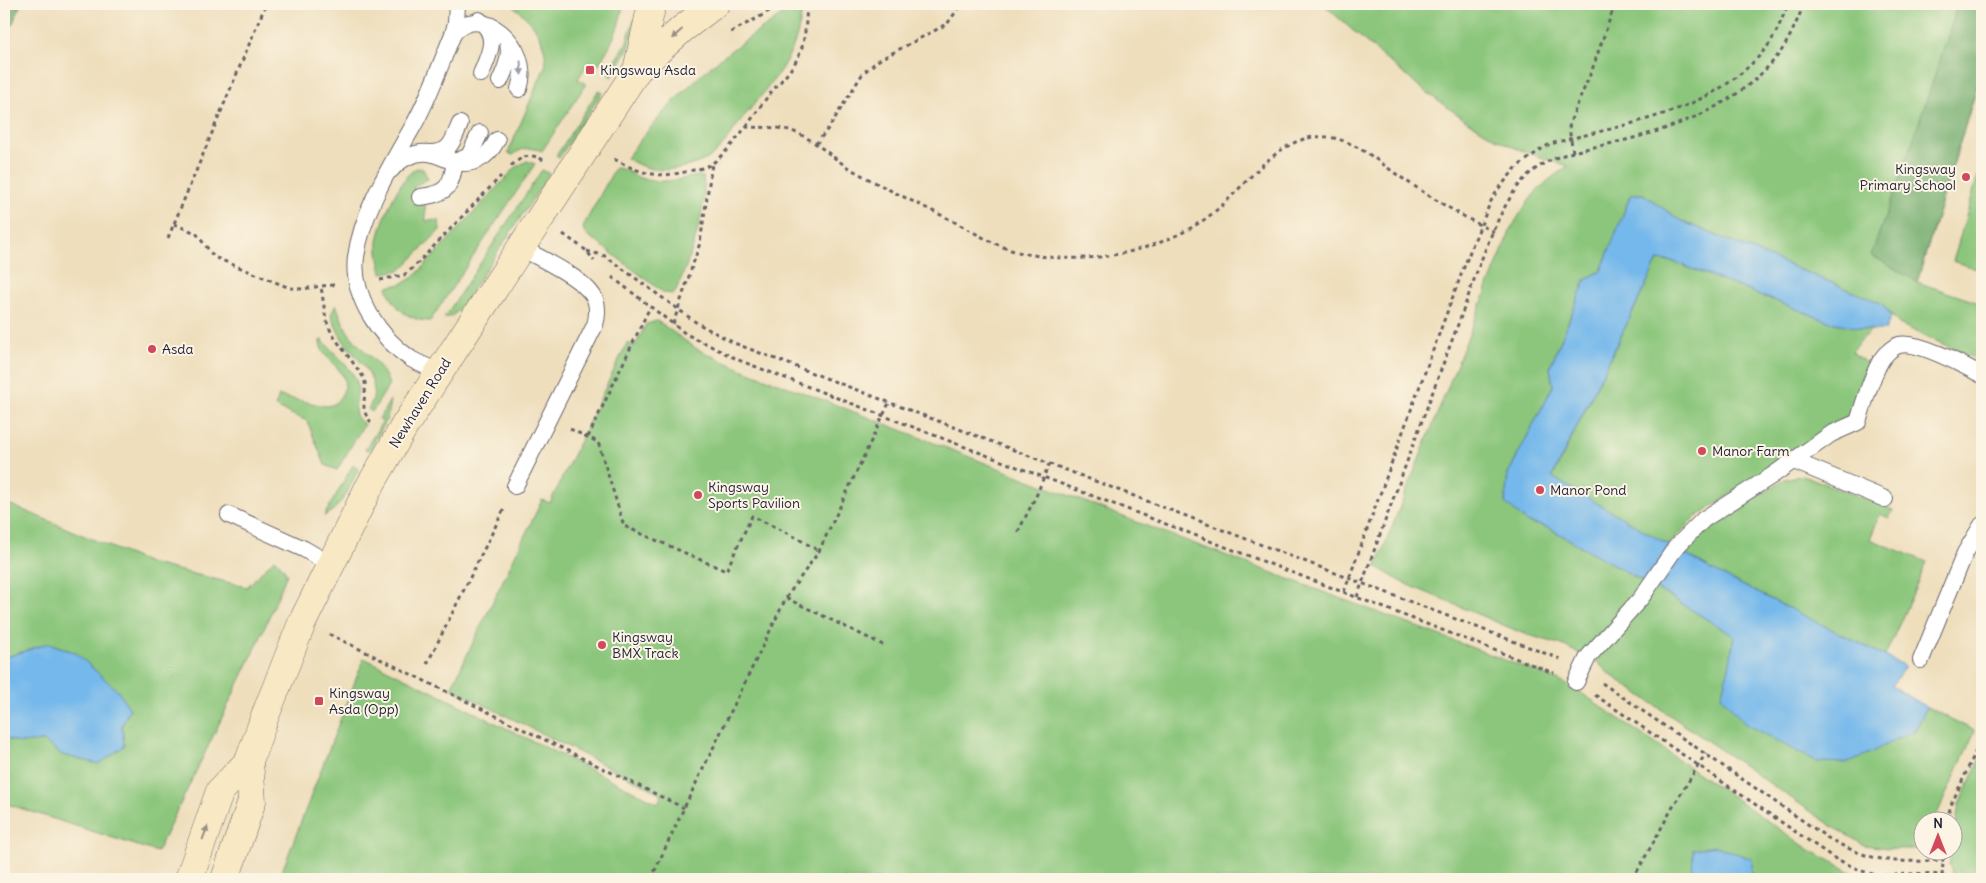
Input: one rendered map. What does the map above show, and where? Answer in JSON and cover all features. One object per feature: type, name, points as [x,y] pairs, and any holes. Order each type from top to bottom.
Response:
[{"type":"street","name":"Newhaven Road","points":[[637,70],[652,4]]},
{"type":"street","name":"Newhaven Road","points":[[189,879],[220,791],[249,761],[302,623],[366,491],[405,425],[637,70],[681,30],[715,4]]},
{"type":"street","name":"Newhaven Road","points":[[224,879],[252,801],[249,761]]},
{"type":"lane","points":[[439,372],[412,359],[387,338],[376,325],[364,305],[358,282],[356,258],[361,234],[385,176],[413,128],[453,34],[456,23],[457,4]]},
{"type":"lane","points":[[461,4],[490,30],[491,46],[480,74]]},
{"type":"lane","points":[[453,34],[459,24],[469,19],[480,20],[496,27],[515,46],[521,62],[522,74],[519,89]]},
{"type":"lane","points":[[500,81],[508,62],[509,51],[508,42],[504,34]]},
{"type":"lane","points":[[385,176],[395,165],[406,158],[419,153],[439,153],[446,150],[451,144],[460,124]]},
{"type":"lane","points":[[454,162],[469,156],[480,133]]},
{"type":"lane","points":[[430,153],[454,162],[475,162],[483,158],[497,140]]},
{"type":"lane","points":[[420,197],[442,192],[449,185],[454,162]]},
{"type":"lane","points":[[516,486],[595,325],[598,314],[596,301],[583,286],[521,248]]},
{"type":"lane","points":[[1579,676],[1588,657],[1618,625],[1649,587],[1676,547],[1704,518],[1794,461],[1832,434],[1858,422],[1873,379],[1885,355],[1898,345],[1912,345],[1951,359],[1982,375]]},
{"type":"lane","points":[[1794,461],[1884,499]]},
{"type":"lane","points":[[229,515],[304,549],[330,564]]},
{"type":"lane","points":[[1921,660],[1965,553],[1982,525]]},
{"type":"path","points":[[168,238],[266,4]]},
{"type":"path","points":[[728,34],[780,4]]},
{"type":"path","points":[[609,162],[612,157],[636,170],[661,176],[700,169],[712,164],[722,156],[746,127],[769,95],[786,77],[796,61],[806,29],[807,4]]},
{"type":"path","points":[[816,144],[830,126],[863,73],[879,60],[946,24],[960,4]]},
{"type":"path","points":[[1573,152],[1570,122],[1596,61],[1615,4]]},
{"type":"path","points":[[1344,592],[1416,393],[1480,225],[1499,188],[1517,168],[1540,150],[1571,139],[1660,116],[1700,100],[1740,73],[1756,59],[1767,46],[1788,4]]},
{"type":"path","points":[[1357,598],[1494,232],[1508,201],[1525,179],[1544,163],[1573,152],[1660,132],[1696,117],[1725,101],[1748,84],[1779,53],[1790,36],[1804,4]]},
{"type":"path","points":[[746,127],[791,130],[882,186],[994,242],[1014,250],[1038,255],[1069,258],[1109,257],[1168,238],[1213,214],[1261,166],[1281,151],[1296,142],[1314,138],[1332,138],[1352,144],[1437,200],[1494,232]]},
{"type":"path","points":[[509,168],[518,160],[530,155],[538,157],[567,177]]},
{"type":"path","points":[[673,324],[700,243],[712,164]]},
{"type":"path","points":[[174,224],[196,233],[214,257],[290,288],[303,289],[388,280],[404,275],[502,175]]},
{"type":"path","points":[[540,219],[587,251],[599,267]]},
{"type":"path","points":[[546,262],[570,227]]},
{"type":"path","points":[[587,251],[605,256],[678,309],[716,334],[734,343],[1551,655],[1698,765],[1834,858],[1877,875],[1934,874],[1947,879]]},
{"type":"path","points":[[606,273],[673,324],[708,346],[741,361],[1357,598],[1579,676],[1706,753],[1828,838],[1846,848],[1864,856],[1883,860],[1908,862],[1944,860],[1942,876]]},
{"type":"path","points":[[321,286],[326,320],[332,334],[364,378],[366,390],[364,409],[366,416],[371,422]]},
{"type":"path","points":[[588,437],[650,307]]},
{"type":"path","points":[[651,879],[786,598],[819,551],[889,403]]},
{"type":"path","points":[[549,419],[598,442],[624,526],[726,571],[752,516],[819,551]]},
{"type":"path","points":[[1018,532],[1049,464]]},
{"type":"path","points":[[426,664],[516,486]]},
{"type":"path","points":[[786,598],[883,645]]},
{"type":"path","points":[[302,623],[329,634],[684,808]]},
{"type":"path","points":[[326,643],[333,626]]},
{"type":"path","points":[[1950,810],[1982,738]]},
{"type":"path","points":[[1632,879],[1706,753]]},
{"type":"green space","points":[[4,4],[21,4],[4,45]]},
{"type":"green space","points":[[510,4],[623,4],[617,28],[607,51],[598,65],[590,60],[578,79],[586,84],[542,151],[527,148],[513,155],[508,153],[546,64],[543,45],[536,30],[525,16]]},
{"type":"green space","points":[[796,4],[802,4],[797,36],[784,64],[727,140],[713,155],[693,165],[661,170],[647,168],[626,158],[662,114],[701,75],[730,51]]},
{"type":"green space","points":[[1323,4],[1982,4],[1982,72],[1917,282],[1982,304],[1982,362],[1899,324],[1881,303],[1681,221],[1643,194],[1631,194],[1601,271],[1586,279],[1550,367],[1553,386],[1508,474],[1505,502],[1527,522],[1549,528],[1669,596],[1734,636],[1730,663],[1895,738],[1915,730],[1927,707],[1975,731],[1939,810],[1914,810],[1914,849],[1895,849],[1864,845],[1835,828],[1608,673],[1597,662],[1562,645],[1522,633],[1404,583],[1376,567],[1511,229],[1523,209],[1541,187],[1568,166],[1513,147],[1473,125],[1406,76]]},
{"type":"green space","points":[[1956,4],[1982,4],[1982,70],[1917,282],[1871,255],[1909,152],[1954,18]]},
{"type":"green space","points":[[634,20],[638,21],[630,45],[612,77],[608,74],[626,44]]},
{"type":"green space","points":[[598,91],[602,93],[559,158],[556,156]]},
{"type":"green space","points":[[527,161],[535,164],[430,321],[408,316],[402,312],[393,301],[387,287],[401,284],[414,277],[516,167]]},
{"type":"green space","points":[[1982,162],[1982,271],[1953,261]]},
{"type":"green space","points":[[417,168],[423,169],[428,179],[414,186],[415,205],[425,204],[426,221],[439,220],[440,230],[401,270],[382,273],[378,242],[383,224],[392,201],[404,180]]},
{"type":"green space","points":[[615,168],[625,170],[640,178],[655,181],[703,177],[703,204],[700,220],[691,253],[674,294],[664,293],[585,233],[583,228],[586,221]]},
{"type":"green space","points":[[542,170],[549,173],[542,185],[459,310],[452,316],[444,318]]},
{"type":"green space","points":[[1658,260],[1674,262],[1830,322],[1871,330],[1851,351],[1872,368],[1856,406],[1847,417],[1696,517],[1668,545],[1552,478]]},
{"type":"green space","points":[[336,304],[342,321],[349,332],[356,342],[378,364],[389,385],[372,412],[368,409],[373,398],[372,382],[369,374],[336,328],[331,315]]},
{"type":"green space","points":[[657,321],[697,349],[741,369],[1147,526],[1553,678],[1574,688],[1810,850],[1857,875],[1881,879],[1762,879],[1752,874],[1692,877],[1696,879],[279,879],[364,658],[658,803],[662,794],[451,688],[542,500],[550,503],[627,343],[635,346],[646,324]]},
{"type":"green space","points":[[322,340],[355,378],[358,389],[355,410],[359,419],[364,424],[337,470],[325,465],[307,421],[275,407],[279,396],[325,406],[338,401],[345,387],[344,380],[341,373],[321,348],[320,341]]},
{"type":"green space","points":[[390,400],[387,420],[369,451],[365,449],[383,421],[379,419]]},
{"type":"green space","points":[[353,465],[359,468],[345,495],[331,512],[324,516]]},
{"type":"green space","points":[[1803,475],[1893,510],[1889,518],[1880,514],[1870,539],[1927,562],[1885,656],[1714,571],[1686,555],[1708,527],[1785,479]]},
{"type":"green space","points":[[4,502],[149,563],[247,587],[274,559],[287,574],[259,641],[157,852],[4,803],[4,738],[21,743],[44,740],[62,755],[124,746],[122,725],[130,709],[96,671],[76,653],[49,643],[4,658]]},
{"type":"green space","points":[[1982,754],[1982,879],[1955,879],[1949,865],[1950,860],[1964,860],[1964,810],[1958,810]]},
{"type":"water","name":"Manor Pond","points":[[1631,194],[1643,194],[1681,221],[1881,303],[1891,316],[1885,330],[1871,330],[1830,322],[1674,262],[1658,260],[1552,477],[1714,571],[1905,666],[1892,686],[1927,707],[1915,730],[1846,763],[1817,762],[1745,724],[1721,696],[1730,663],[1734,636],[1669,596],[1549,528],[1527,522],[1505,503],[1508,474],[1553,386],[1550,367],[1586,279],[1601,271]]},
{"type":"water","points":[[49,643],[76,653],[118,691],[130,709],[122,725],[124,746],[99,764],[62,755],[44,741],[21,743],[4,738],[4,658]]},
{"type":"water","points":[[1716,846],[1752,859],[1752,874],[1762,879],[1696,879],[1692,877],[1693,849]]},
{"type":"place","name":"Kingsway Asda","points":[[590,70]]},
{"type":"place","name":"Kingsway Primary School","points":[[1966,177]]},
{"type":"place","name":"Asda","points":[[152,349]]},
{"type":"place","name":"Manor Farm","points":[[1702,451]]},
{"type":"place","name":"Manor Pond","points":[[1540,490]]},
{"type":"place","name":"Kingsway Sports Pavilion","points":[[698,495]]},
{"type":"place","name":"Kingsway BMX Track","points":[[602,645]]},
{"type":"place","name":"Kingsway Asda (Opp)","points":[[319,701]]}]
